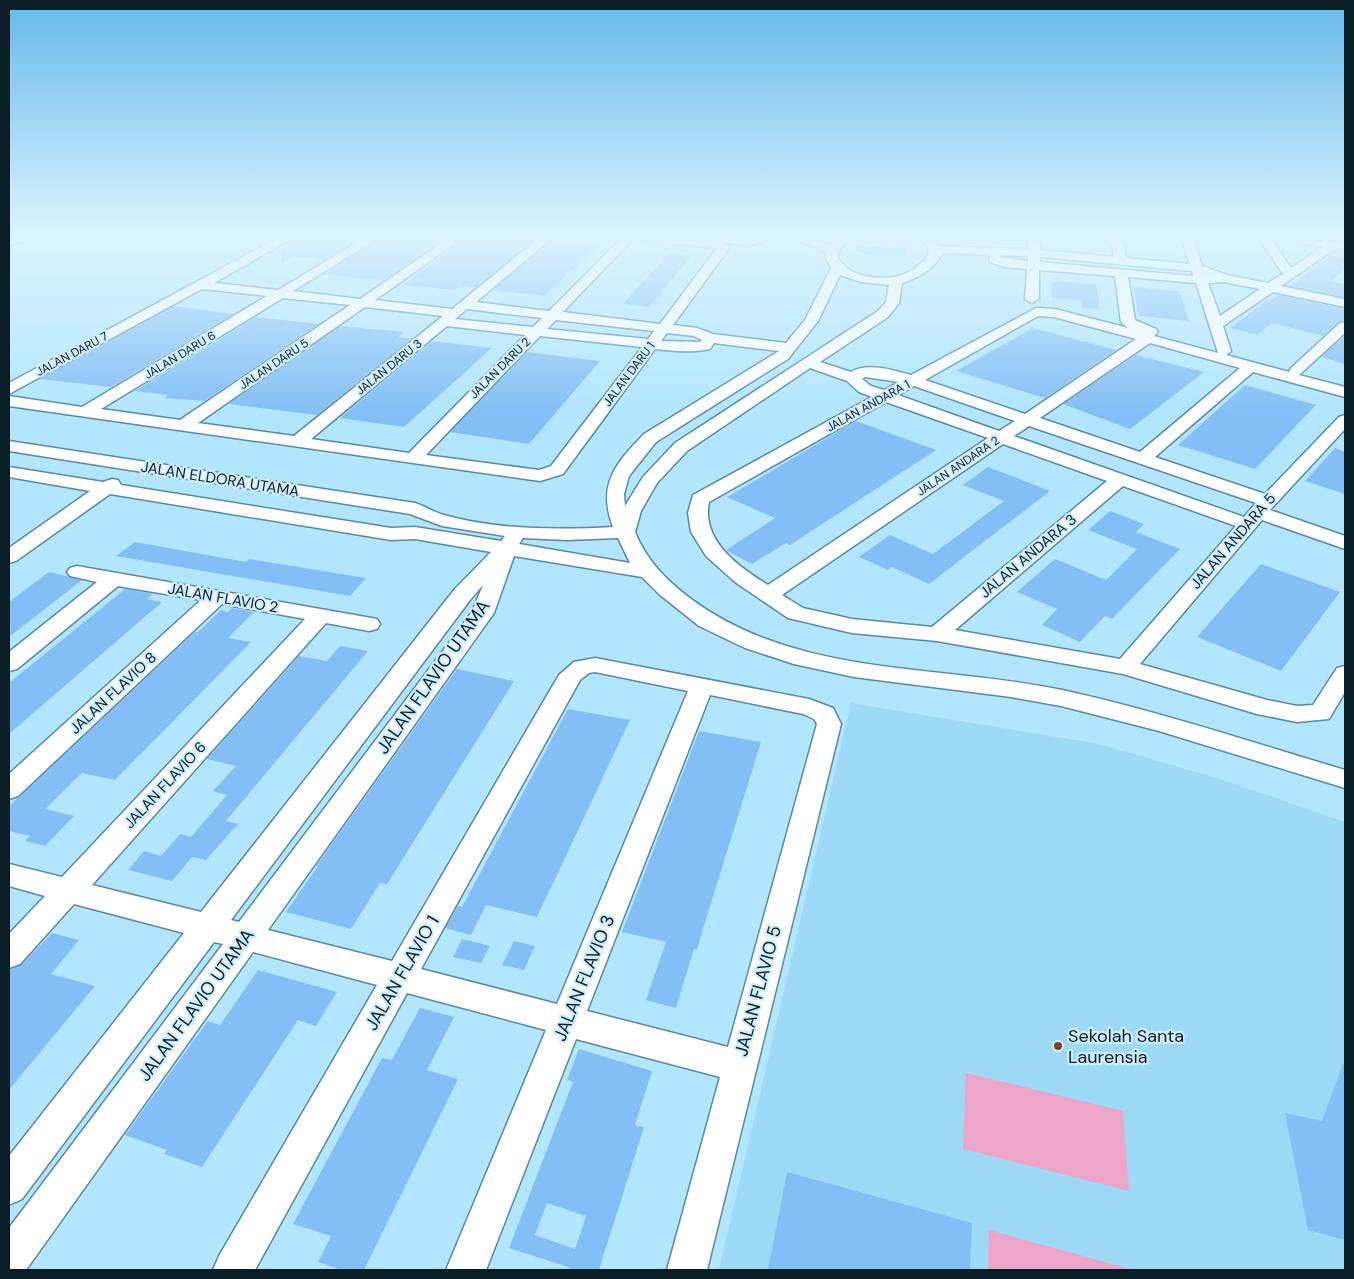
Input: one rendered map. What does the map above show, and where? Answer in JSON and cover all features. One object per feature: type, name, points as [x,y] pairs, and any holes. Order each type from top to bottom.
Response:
[{"type":"street","name":"JALAN DARU 7","points":[[9,389],[185,294]]},
{"type":"street","points":[[281,294],[364,303],[552,316],[664,328],[697,332],[707,342]]},
{"type":"street","name":"JALAN DARU 6","points":[[83,413],[281,294]]},
{"type":"street","name":"JALAN DARU 5","points":[[183,426],[377,294]]},
{"type":"street","name":"JALAN DARU 3","points":[[297,442],[478,294]]},
{"type":"street","name":"JALAN DARU 2","points":[[412,458],[574,294]]},
{"type":"street","name":"JALAN DARU 1","points":[[412,458],[530,475],[550,474],[557,470],[689,294]]},
{"type":"street","points":[[824,294],[811,321],[787,352],[650,438],[634,455],[616,488],[615,502],[636,559],[647,572],[684,606],[721,629],[788,654],[854,670],[983,684],[1058,697],[1138,716],[1345,779]]},
{"type":"street","points":[[625,532],[632,511],[648,481],[681,447],[883,314],[892,303],[894,294]]},
{"type":"street","points":[[1034,294],[1034,306],[1055,313],[1345,392]]},
{"type":"street","points":[[1124,294],[1128,322],[1133,326],[1345,384]]},
{"type":"street","points":[[1206,294],[1224,351]]},
{"type":"street","points":[[1216,325],[1262,294]]},
{"type":"street","points":[[1306,294],[1345,303]]},
{"type":"street","name":"JALAN ANDARA 1","points":[[768,595],[742,578],[713,552],[702,532],[697,513],[700,499],[912,381],[1034,306]]},
{"type":"street","points":[[444,322],[680,347],[707,342],[787,352]]},
{"type":"street","points":[[1296,371],[1345,326]]},
{"type":"street","name":"JALAN ANDARA 2","points":[[768,595],[1148,338]]},
{"type":"street","points":[[814,359],[857,375],[892,375],[912,381],[1142,459],[1258,512],[1345,543]]},
{"type":"street","points":[[1142,459],[1251,366]]},
{"type":"street","points":[[857,375],[865,389],[1120,479],[1258,512]]},
{"type":"street","points":[[9,401],[83,413],[412,458]]},
{"type":"street","name":"JALAN ANDARA 5","points":[[1125,667],[1258,512],[1345,420]]},
{"type":"street","name":"JALAN ELDORA UTAMA","points":[[9,446],[415,509],[422,526],[391,534],[9,472]]},
{"type":"street","points":[[9,557],[138,466]]},
{"type":"street","name":"JALAN ANDARA 3","points":[[937,634],[1120,479]]},
{"type":"street","points":[[422,526],[512,540],[647,572]]},
{"type":"street","points":[[512,540],[625,532]]},
{"type":"street","name":"JALAN FLAVIO UTAMA","points":[[9,1186],[457,602],[512,540]]},
{"type":"street","name":"JALAN FLAVIO UTAMA","points":[[9,1260],[483,613],[512,540]]},
{"type":"street","name":"JALAN FLAVIO 2","points":[[77,572],[370,624]]},
{"type":"street","points":[[9,664],[114,578]]},
{"type":"street","points":[[768,595],[796,613],[842,624],[937,634],[1125,667],[1266,708],[1297,714],[1320,713],[1345,673]]},
{"type":"street","name":"JALAN FLAVIO 8","points":[[9,789],[217,597]]},
{"type":"street","name":"JALAN FLAVIO 6","points":[[9,955],[322,615]]},
{"type":"street","name":"JALAN FLAVIO 1","points":[[233,1270],[571,675],[582,668],[596,665],[702,686]]},
{"type":"street","name":"JALAN FLAVIO 5","points":[[687,1270],[829,724],[824,714],[808,708],[702,686]]},
{"type":"street","name":"JALAN FLAVIO 3","points":[[466,1270],[702,686]]},
{"type":"street","points":[[9,875],[739,1066]]},
{"type":"shaded area","name":"Sekolah Santa Laurensia","points":[[851,703],[1099,744],[1217,778],[1345,822],[1345,1270],[719,1270]]},
{"type":"shaded area","points":[[966,1073],[1123,1111],[1129,1191],[963,1149]]},
{"type":"shaded area","points":[[989,1230],[1134,1270],[988,1270]]},
{"type":"building","points":[[524,294],[546,294],[544,296]]},
{"type":"building","points":[[632,294],[660,294],[649,307],[623,304]]},
{"type":"building","points":[[1052,294],[1098,294],[1100,309],[1082,308],[1082,300],[1052,298]]},
{"type":"building","points":[[1134,294],[1180,294],[1189,321],[1139,316]]},
{"type":"building","points":[[1328,294],[1345,294],[1345,297]]},
{"type":"building","points":[[1278,295],[1345,309],[1345,320],[1339,322],[1323,336],[1272,323],[1257,335],[1230,328],[1269,299],[1272,300]]},
{"type":"building","points":[[174,306],[233,314],[111,387],[40,379]]},
{"type":"building","points":[[256,317],[319,324],[204,401],[165,398],[168,395],[135,391]]},
{"type":"building","points":[[340,326],[404,332],[398,337],[412,339],[317,415],[228,404]]},
{"type":"building","points":[[1033,328],[1116,350],[1045,398],[956,371]]},
{"type":"building","points":[[1345,335],[1345,364],[1321,357]]},
{"type":"building","points":[[432,341],[492,348],[404,427],[340,418]]},
{"type":"building","points":[[527,352],[600,361],[529,444],[450,432]]},
{"type":"building","points":[[1136,355],[1204,372],[1130,429],[1063,404]]},
{"type":"building","points":[[1245,385],[1316,405],[1255,469],[1178,445]]},
{"type":"building","points":[[856,421],[936,450],[790,545],[786,543],[752,564],[726,550],[775,518],[727,497]]},
{"type":"building","points":[[1335,448],[1345,452],[1345,494],[1305,481]]},
{"type":"building","points":[[988,467],[1050,491],[929,584],[892,567],[888,570],[859,557],[890,535],[933,554],[1004,501],[963,485]]},
{"type":"building","points":[[1110,511],[1144,524],[1136,532],[1180,549],[1112,619],[1105,616],[1080,642],[1042,625],[1057,609],[1017,592],[1055,559],[1106,580],[1137,549],[1088,530]]},
{"type":"building","points":[[135,542],[246,562],[249,559],[366,578],[350,596],[116,556]]},
{"type":"building","points":[[1261,564],[1340,592],[1281,671],[1197,637]]},
{"type":"building","points":[[49,572],[82,580],[9,637],[9,602]]},
{"type":"building","points":[[125,589],[153,594],[147,599],[162,602],[9,734],[9,683]]},
{"type":"building","points":[[232,608],[254,612],[228,638],[251,642],[115,780],[82,773],[45,809],[74,816],[45,846],[25,841],[30,836],[9,831],[9,806],[195,632],[198,632],[221,610],[228,612]]},
{"type":"building","points":[[340,646],[368,651],[226,821],[238,824],[206,860],[192,857],[172,881],[128,870],[144,851],[161,856],[180,834],[191,837],[227,795],[213,791],[236,766],[207,759],[299,656],[327,661]]},
{"type":"building","points":[[457,669],[514,681],[387,884],[380,883],[351,929],[286,912],[318,866],[316,866]]},
{"type":"building","points":[[568,709],[630,720],[537,917],[486,905],[471,935],[445,928],[458,906],[462,907]]},
{"type":"building","points":[[699,731],[761,742],[697,949],[694,949],[676,1008],[646,1000],[666,942],[622,932]]},
{"type":"building","points":[[52,933],[79,940],[51,974],[95,986],[9,1090],[9,970],[21,965]]},
{"type":"building","points":[[462,939],[490,946],[481,963],[453,957]]},
{"type":"building","points":[[514,941],[535,946],[524,970],[502,965]]},
{"type":"building","points":[[258,970],[337,992],[316,1026],[298,1020],[202,1167],[164,1154],[167,1150],[125,1135],[208,1021],[220,1025]]},
{"type":"building","points":[[420,1008],[454,1017],[427,1070],[458,1079],[364,1270],[341,1270],[318,1262],[331,1236],[293,1224],[382,1058],[392,1060]]},
{"type":"building","points":[[579,1049],[652,1071],[635,1125],[644,1127],[599,1270],[577,1270],[509,1248],[573,1082],[567,1080]],"holes":[[[547,1203],[586,1216],[575,1249],[535,1235]]]},
{"type":"building","points":[[1343,1064],[1345,1064],[1345,1240],[1308,1230],[1285,1113],[1322,1121]]},
{"type":"building","points":[[787,1172],[972,1223],[970,1270],[768,1270]]},
{"type":"place","name":"Sekolah Santa Laurensia","points":[[1058,1046]]}]
